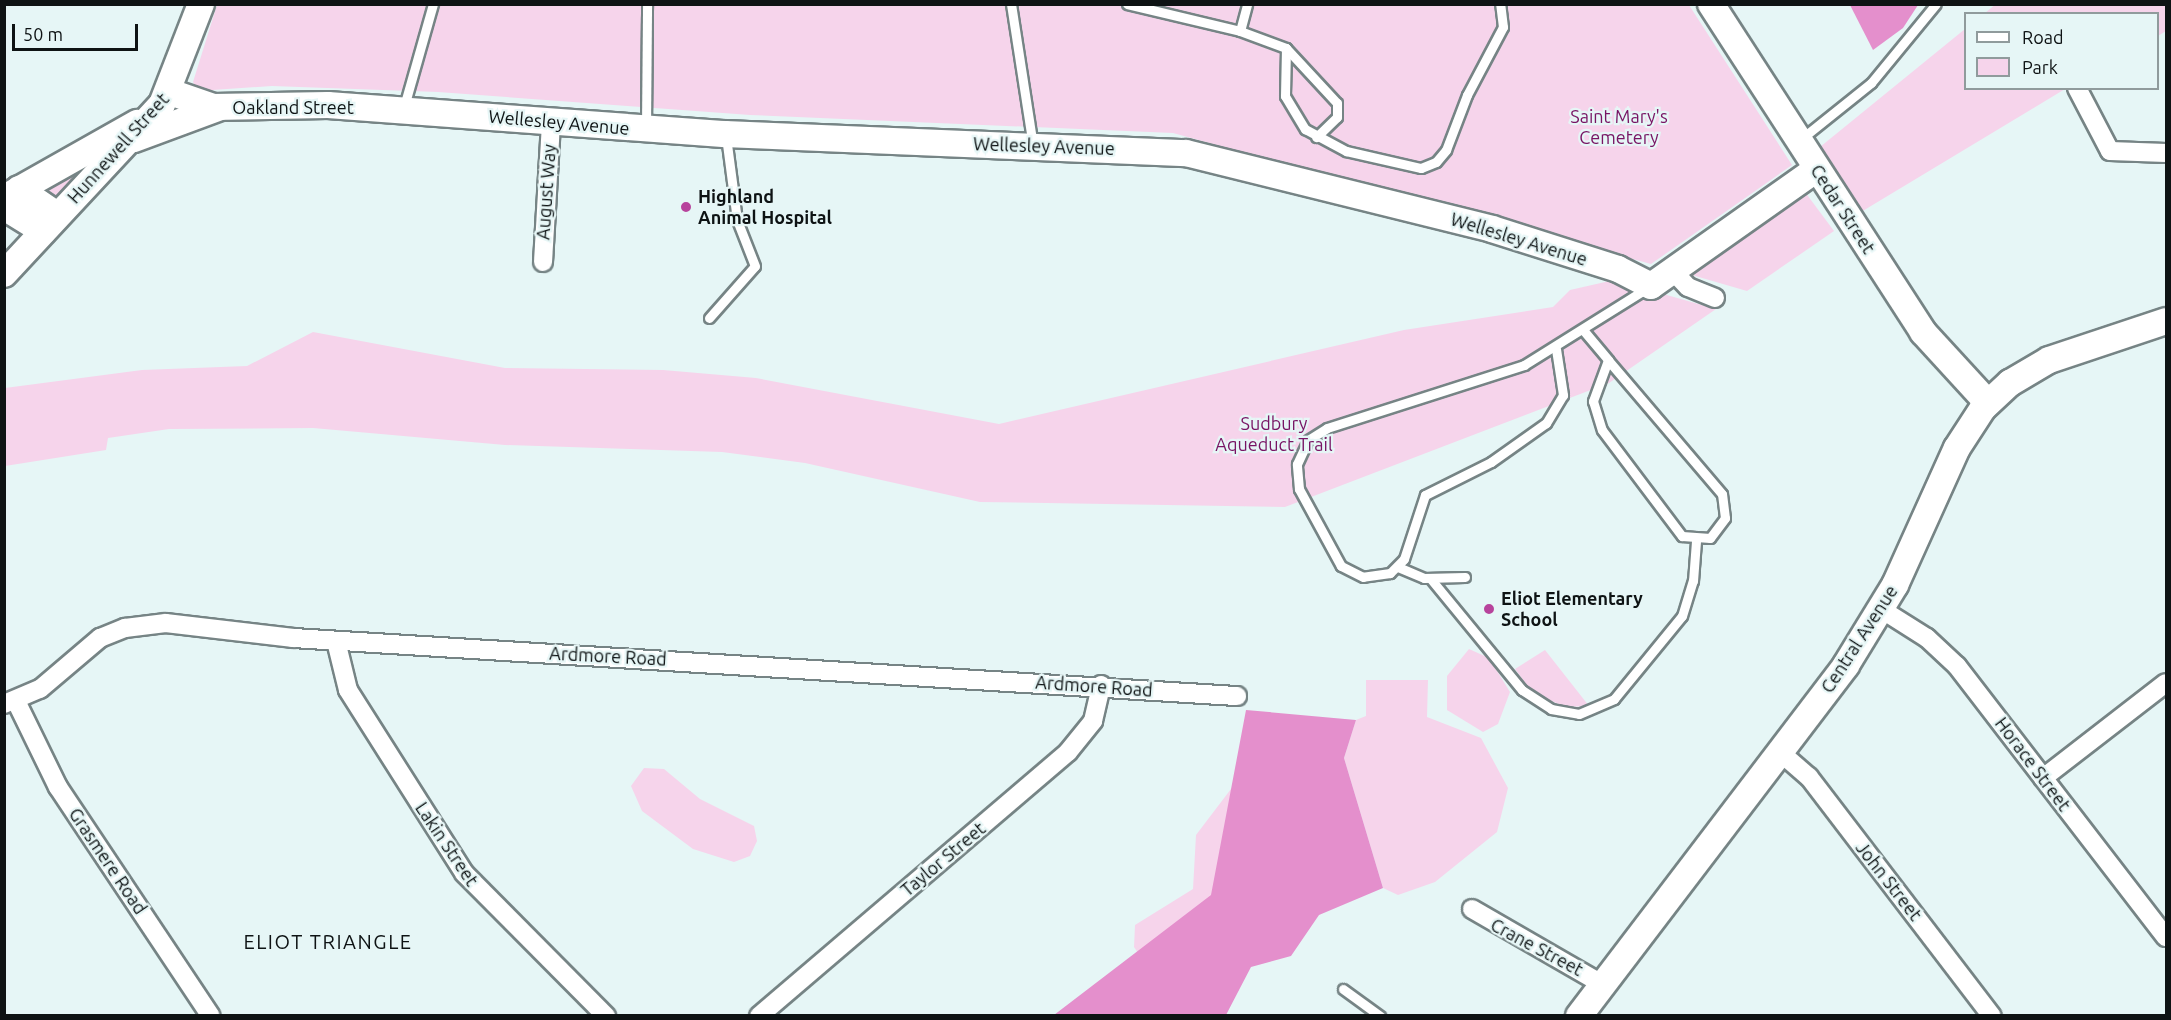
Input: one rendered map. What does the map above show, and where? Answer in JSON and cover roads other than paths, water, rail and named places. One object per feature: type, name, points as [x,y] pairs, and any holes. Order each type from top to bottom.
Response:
[{"type":"street","name":"Hunnewell Street","points":[[4,274],[153,115],[170,92],[201,4]]},
{"type":"street","name":"Cedar Street","points":[[1710,4],[1928,339],[1988,403]]},
{"type":"street","points":[[2079,90],[2110,151],[2166,153]]},
{"type":"street","name":"Oakland Street","points":[[170,92],[219,108],[411,110]]},
{"type":"street","points":[[128,141],[219,108]]},
{"type":"street","name":"Wellesley Avenue","points":[[411,110],[726,134],[1033,146],[1222,158],[1502,232],[1618,269],[1651,286]]},
{"type":"street","points":[[50,223],[9,198],[153,115]]},
{"type":"street","name":"August Way","points":[[543,262],[551,122]]},
{"type":"street","points":[[1651,286],[1817,169]]},
{"type":"street","points":[[1673,271],[1688,287],[1715,298]]},
{"type":"street","name":"Central Avenue","points":[[1578,1016],[1780,752],[1881,609],[1961,441],[1988,403],[2049,360],[2166,321]]},
{"type":"street","name":"Horace Street","points":[[1881,609],[1947,655],[2166,937]]},
{"type":"street","name":"Ardmore Road","points":[[10,703],[45,686],[94,642],[132,627],[190,624],[336,641],[1237,696]]},
{"type":"street","name":"Lakin Street","points":[[336,641],[348,690],[464,873],[606,1016]]},
{"type":"street","points":[[2043,778],[2166,683]]},
{"type":"street","name":"Taylor Street","points":[[759,1016],[1068,752],[1093,721],[1101,686]]},
{"type":"street","name":"Grasmere Road","points":[[10,703],[58,787],[211,1016]]},
{"type":"street","name":"John Street","points":[[1780,752],[1809,777],[1992,1016]]},
{"type":"street","name":"Crane Street","points":[[1472,909],[1602,984]]},
{"type":"lane","points":[[411,110],[433,4]]},
{"type":"lane","points":[[646,129],[647,4]]},
{"type":"lane","points":[[1011,4],[1033,146]]},
{"type":"lane","points":[[1127,4],[1240,31],[1286,48],[1337,102],[1337,117],[1316,136]]},
{"type":"lane","points":[[1240,31],[1247,4]]},
{"type":"lane","points":[[1286,48],[1285,96],[1316,136],[1346,151],[1405,166],[1437,162],[1503,27],[1500,4]]},
{"type":"lane","points":[[1799,140],[1871,83],[1936,4]]},
{"type":"lane","points":[[709,318],[755,266],[737,220],[726,134]]},
{"type":"lane","points":[[1556,348],[1563,387],[1551,417],[1491,462],[1425,495],[1398,567],[1380,577],[1363,577],[1336,560],[1299,489],[1296,473],[1303,444],[1327,428],[1524,365],[1584,331],[1651,286]]},
{"type":"lane","points":[[1584,331],[1722,494],[1726,510],[1722,527],[1710,538],[1696,541],[1676,530],[1598,423],[1594,393],[1608,360]]},
{"type":"lane","points":[[1430,578],[1522,690],[1551,709],[1579,714],[1614,699],[1682,616],[1694,581],[1696,541]]},
{"type":"lane","points":[[1398,567],[1430,578],[1465,577]]},
{"type":"lane","points":[[1343,989],[1380,1016]]},
{"type":"place","name":"Highland Animal Hospital","points":[[686,207]]},
{"type":"place","name":"Eliot Elementary School","points":[[1489,609]]},
{"type":"district","name":"ELIOT TRIANGLE","points":[[328,941]]},
{"type":"park label","name":"Saint Mary's Cemetery","points":[[1619,127]]},
{"type":"park label","name":"Sudbury Aqueduct Trail","points":[[1274,434]]}]
